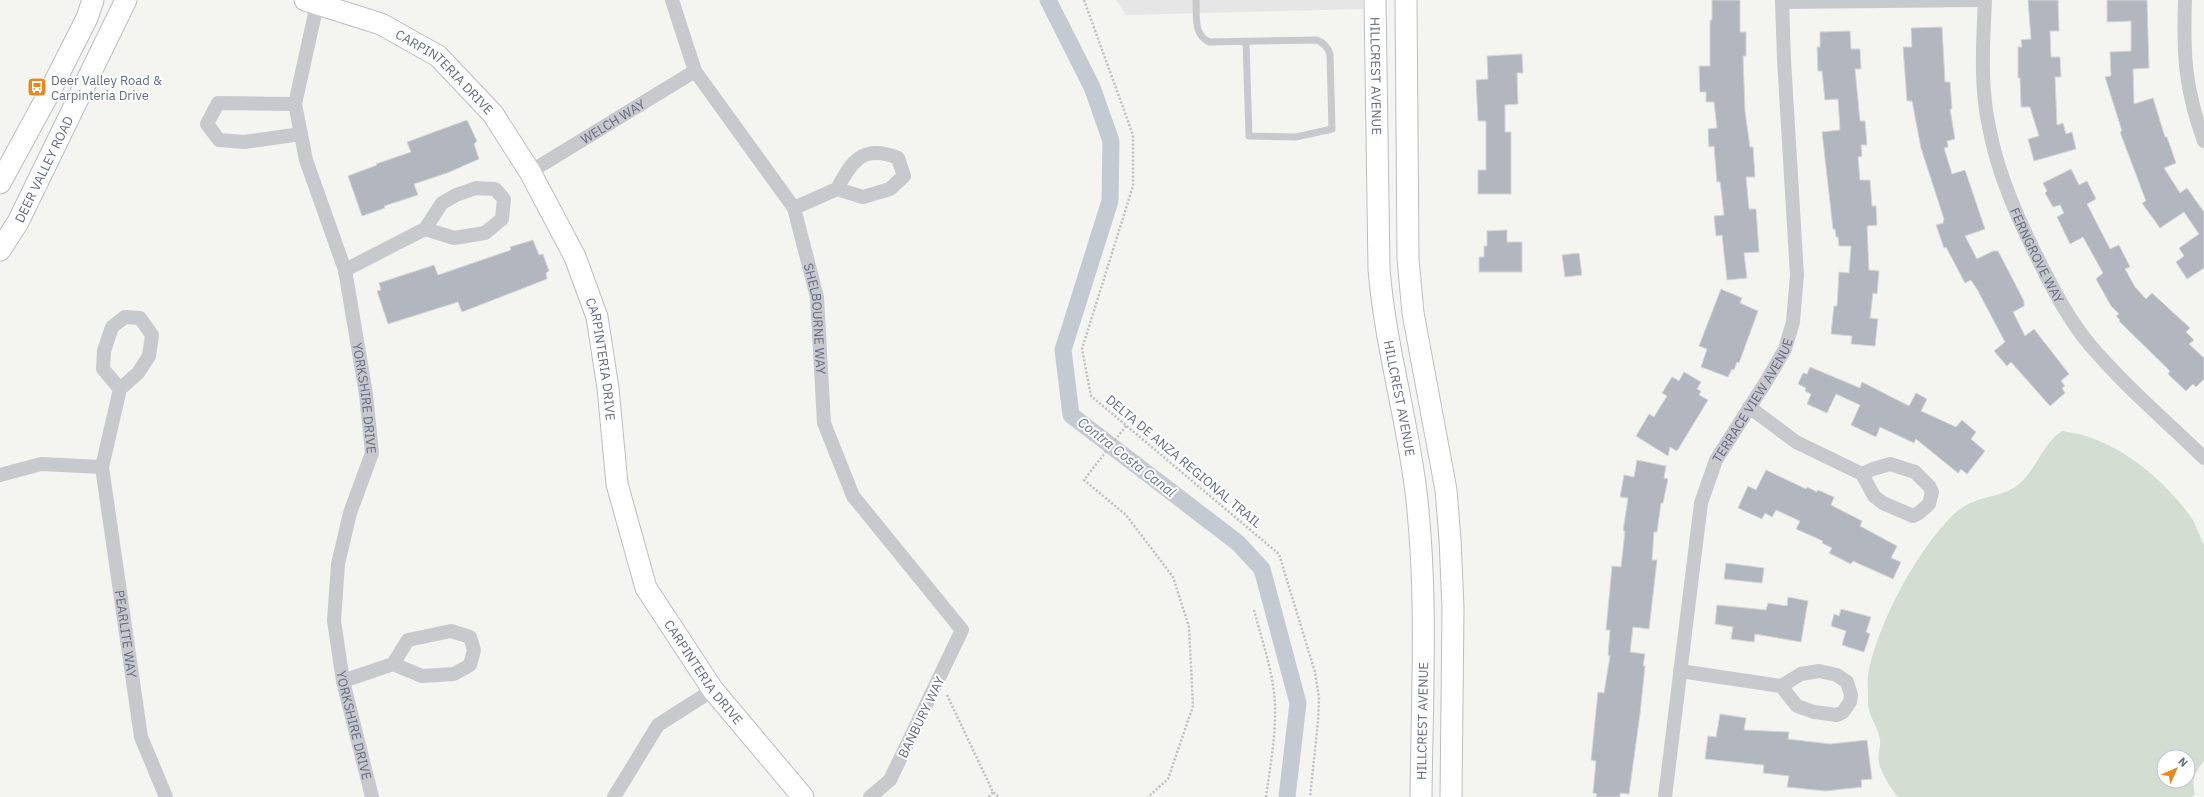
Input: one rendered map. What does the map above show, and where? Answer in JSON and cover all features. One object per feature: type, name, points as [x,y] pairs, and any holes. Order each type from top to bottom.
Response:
[{"type":"main road","points":[[0,183],[49,93],[87,18],[93,0]]},
{"type":"main road","name":"DEER VALLEY ROAD","points":[[0,250],[18,222],[126,0]]},
{"type":"main road","name":"HILLCREST AVENUE","points":[[1375,0],[1379,239],[1382,311],[1414,484],[1423,572],[1420,797]]},
{"type":"main road","points":[[1386,0],[1393,13],[1396,52],[1407,98]]},
{"type":"main road","points":[[1406,0],[1407,189],[1410,288],[1413,313],[1446,490],[1450,539],[1453,608],[1452,797]]},
{"type":"main road","name":"CARPINTERIA DRIVE","points":[[314,1],[381,24],[438,56],[494,114],[530,172],[576,257],[597,317],[608,388],[617,484],[646,588],[713,690],[803,797]]},
{"type":"street","name":"SHELBOURNE WAY","points":[[672,0],[695,70],[794,208],[817,297],[824,423],[853,496],[962,630]]},
{"type":"street","points":[[1782,1],[1980,0]]},
{"type":"street","name":"FERNGROVE WAY","points":[[1985,0],[1983,60],[1988,126],[1998,165],[2013,207],[2030,243],[2064,309],[2090,346],[2204,458]]},
{"type":"street","points":[[2186,0],[2184,34],[2187,83],[2189,98],[2204,141]]},
{"type":"street","name":"YORKSHIRE DRIVE","points":[[314,1],[295,104],[306,160],[316,194],[345,270],[366,394],[372,453],[350,513],[338,564],[334,621],[343,681],[372,797]]},
{"type":"street","name":"TERRACE VIEW AVENUE","points":[[1665,797],[1701,504],[1716,460],[1785,349],[1793,322],[1797,275],[1784,67],[1782,1]]},
{"type":"street","name":"WELCH WAY","points":[[530,172],[695,70]]},
{"type":"street","points":[[295,104],[218,103],[207,124],[219,140],[244,142],[301,134]]},
{"type":"street","points":[[345,270],[425,229],[442,203],[456,195],[476,188],[495,189],[504,199],[502,219],[485,233],[454,238],[425,229]]},
{"type":"street","points":[[794,208],[837,189]]},
{"type":"street","points":[[0,475],[41,464],[102,466],[120,390],[138,373],[149,356],[152,335],[140,318],[125,317],[112,327],[104,351],[103,369],[120,390]]},
{"type":"street","points":[[1749,407],[1796,442],[1862,474],[1874,496],[1882,503],[1913,516],[1919,514],[1929,504],[1932,492],[1929,486],[1915,472],[1890,464],[1862,474]]},
{"type":"street","name":"PEARLITE WAY","points":[[102,466],[141,737],[166,797]]},
{"type":"street","name":"BANBURY WAY","points":[[870,797],[890,780],[962,630]]},
{"type":"street","points":[[343,681],[393,664],[408,640],[426,635],[451,631],[470,637],[474,650],[470,665],[454,674],[422,676],[393,664]]},
{"type":"street","points":[[1680,671],[1781,686],[1809,671],[1837,675],[1850,687],[1850,702],[1847,708],[1837,715],[1814,712],[1797,706],[1781,686]]},
{"type":"street","points":[[614,797],[658,725],[713,690]]},
{"type":"lane","points":[[1196,0],[1198,31],[1201,38],[1209,42],[1317,40],[1323,42],[1328,48],[1330,54],[1332,129],[1296,136],[1249,136],[1246,42]]},
{"type":"path","name":"DELTA DE ANZA REGIONAL TRAIL","points":[[1084,0],[1133,135],[1133,186],[1082,349],[1091,396],[1279,554],[1315,672],[1319,698],[1310,797]]},
{"type":"path","points":[[1126,426],[1084,480],[1126,515],[1173,577],[1189,627],[1193,706],[1168,779],[1148,797]]},
{"type":"path","points":[[1254,610],[1269,671],[1275,705],[1273,748],[1266,797]]},
{"type":"path","points":[[940,678],[993,792],[999,797]]},
{"type":"path","points":[[989,797],[993,792]]},
{"type":"shaded area","points":[[1116,0],[1363,0],[1363,9],[1126,15]]},
{"type":"shaded area","points":[[2062,431],[2081,435],[2119,451],[2136,462],[2168,489],[2181,504],[2193,520],[2204,545],[2204,761],[2196,774],[2196,749],[2156,749],[2156,789],[2194,789],[2195,794],[2192,797],[1898,797],[1892,790],[1880,767],[1878,757],[1880,739],[1868,705],[1869,669],[1882,628],[1891,607],[1914,565],[1940,529],[1962,508],[1979,500],[2005,492],[2019,484],[2025,478],[2049,443]]},
{"type":"building","points":[[1712,0],[1740,0],[1740,32],[1746,32],[1746,56],[1743,56],[1745,111],[1750,147],[1753,147],[1755,177],[1746,177],[1749,209],[1756,209],[1759,252],[1744,253],[1747,278],[1727,280],[1722,235],[1716,236],[1714,216],[1724,215],[1720,182],[1717,182],[1714,146],[1709,147],[1708,129],[1717,128],[1714,102],[1706,102],[1706,92],[1700,92],[1699,66],[1710,66],[1710,20],[1712,20]]},
{"type":"building","points":[[2028,0],[2058,0],[2059,31],[2050,31],[2051,57],[2060,57],[2061,77],[2055,77],[2057,125],[2063,123],[2066,134],[2072,132],[2076,149],[2034,161],[2028,139],[2039,136],[2030,107],[2021,107],[2020,78],[2018,78],[2018,47],[2022,47],[2021,40],[2031,39]]},
{"type":"building","points":[[2107,0],[2147,0],[2149,68],[2133,69],[2134,104],[2153,98],[2165,137],[2167,137],[2176,163],[2164,168],[2180,193],[2187,188],[2204,212],[2204,268],[2187,279],[2176,262],[2184,256],[2179,248],[2199,234],[2184,212],[2160,228],[2142,203],[2146,201],[2120,132],[2122,131],[2105,77],[2111,76],[2110,52],[2131,51],[2131,21],[2107,22]]},
{"type":"building","points":[[1942,27],[1945,82],[1950,82],[1952,109],[1950,109],[1955,139],[1947,141],[1948,147],[1944,148],[1952,174],[1965,170],[1985,229],[1965,236],[1977,259],[1993,251],[1998,251],[2024,301],[2024,306],[2013,312],[2025,336],[2034,329],[2069,374],[2061,381],[2065,386],[2062,388],[2065,393],[2050,406],[2011,362],[2007,366],[1994,351],[2005,342],[1977,289],[1971,280],[1965,283],[1946,247],[1944,248],[1936,225],[1943,223],[1944,219],[1921,148],[1912,101],[1907,101],[1903,47],[1912,47],[1911,28]]},
{"type":"building","points":[[1850,31],[1851,49],[1860,49],[1861,69],[1855,69],[1860,121],[1865,121],[1867,145],[1861,145],[1862,156],[1858,157],[1860,180],[1870,180],[1872,206],[1876,206],[1877,225],[1867,226],[1869,270],[1879,271],[1877,294],[1873,293],[1870,318],[1878,319],[1875,346],[1851,344],[1852,336],[1831,334],[1834,306],[1837,306],[1839,272],[1849,273],[1851,246],[1839,246],[1838,237],[1836,237],[1835,229],[1833,229],[1822,132],[1840,130],[1838,99],[1825,100],[1822,71],[1818,71],[1817,47],[1820,47],[1820,32]]},
{"type":"building","points":[[1522,54],[1523,73],[1517,73],[1518,104],[1505,105],[1505,132],[1511,132],[1511,194],[1478,194],[1478,170],[1486,170],[1486,121],[1478,121],[1476,80],[1488,79],[1487,56]]},
{"type":"building","points":[[467,120],[477,141],[474,144],[479,159],[447,173],[414,184],[418,195],[384,206],[385,208],[362,216],[348,176],[377,165],[376,164],[411,152],[407,142]]},
{"type":"building","points":[[2071,169],[2079,185],[2087,181],[2096,199],[2087,204],[2110,249],[2119,245],[2130,267],[2125,269],[2135,287],[2146,299],[2152,293],[2190,328],[2186,332],[2194,340],[2189,344],[2204,358],[2204,379],[2196,387],[2193,384],[2186,391],[2168,374],[2170,371],[2119,321],[2120,320],[2116,316],[2119,314],[2111,306],[2096,279],[2103,273],[2083,237],[2070,244],[2057,217],[2064,213],[2060,205],[2053,207],[2045,193],[2047,191],[2043,183]]},
{"type":"building","points":[[1507,230],[1507,242],[1522,242],[1522,272],[1479,272],[1479,257],[1484,257],[1484,246],[1487,246],[1487,231]]},
{"type":"building","points":[[533,240],[539,255],[543,254],[549,271],[546,273],[547,279],[462,312],[458,302],[388,324],[377,291],[381,290],[379,283],[434,265],[438,275],[511,250],[510,247]]},
{"type":"building","points":[[1579,253],[1582,275],[1565,277],[1562,255]]},
{"type":"building","points":[[1721,289],[1742,298],[1740,303],[1758,311],[1739,363],[1737,362],[1734,370],[1732,369],[1728,377],[1701,367],[1707,349],[1699,346]]},
{"type":"building","points":[[1810,367],[1860,388],[1862,382],[1909,406],[1916,393],[1927,399],[1921,411],[1956,427],[1962,420],[1976,432],[1971,439],[1985,451],[1967,474],[1961,469],[1958,473],[1916,439],[1914,443],[1880,427],[1876,437],[1851,425],[1860,405],[1836,394],[1827,413],[1807,404],[1811,394],[1805,391],[1806,388],[1798,384],[1803,373],[1807,374]]},
{"type":"building","points":[[1684,372],[1701,382],[1697,389],[1701,391],[1699,395],[1708,400],[1677,451],[1670,447],[1668,456],[1636,436],[1649,414],[1654,417],[1667,396],[1662,393],[1672,377],[1679,381]]},
{"type":"building","points":[[1637,460],[1666,466],[1664,478],[1668,479],[1663,503],[1661,503],[1657,532],[1654,532],[1652,560],[1657,560],[1649,629],[1633,627],[1630,652],[1645,654],[1640,714],[1629,794],[1620,793],[1620,797],[1596,797],[1597,794],[1593,793],[1596,761],[1591,760],[1598,692],[1604,693],[1610,656],[1608,655],[1610,630],[1606,630],[1612,566],[1621,567],[1625,531],[1623,531],[1628,498],[1620,497],[1624,475],[1634,477]]},
{"type":"building","points":[[1766,470],[1806,489],[1807,487],[1817,492],[1818,490],[1834,497],[1831,505],[1862,521],[1860,526],[1897,546],[1891,558],[1901,562],[1893,579],[1853,561],[1851,564],[1829,553],[1832,548],[1822,543],[1823,541],[1796,529],[1800,521],[1776,510],[1772,517],[1765,513],[1762,519],[1738,508],[1748,486],[1756,490]]},
{"type":"building","points":[[1726,563],[1764,568],[1762,583],[1724,579]]},
{"type":"building","points":[[1788,597],[1808,601],[1801,642],[1755,634],[1754,642],[1731,639],[1733,627],[1715,624],[1717,605],[1766,610],[1768,603],[1787,606]]},
{"type":"building","points":[[1841,609],[1871,617],[1866,632],[1870,634],[1864,652],[1842,645],[1846,631],[1831,626],[1834,614],[1839,616]]},
{"type":"building","points":[[1720,714],[1746,718],[1744,730],[1789,732],[1788,739],[1830,744],[1867,740],[1872,779],[1861,780],[1862,787],[1825,791],[1787,787],[1789,776],[1763,773],[1764,765],[1705,759],[1708,736],[1716,737]]},
{"type":"waterway","name":"Contra Costa Canal","points":[[1048,0],[1092,87],[1111,141],[1110,201],[1063,350],[1071,415],[1238,543],[1262,569],[1298,703],[1287,797]]},
{"type":"place","name":"Deer Valley Road & Carpinteria Drive","points":[[37,87]]}]
